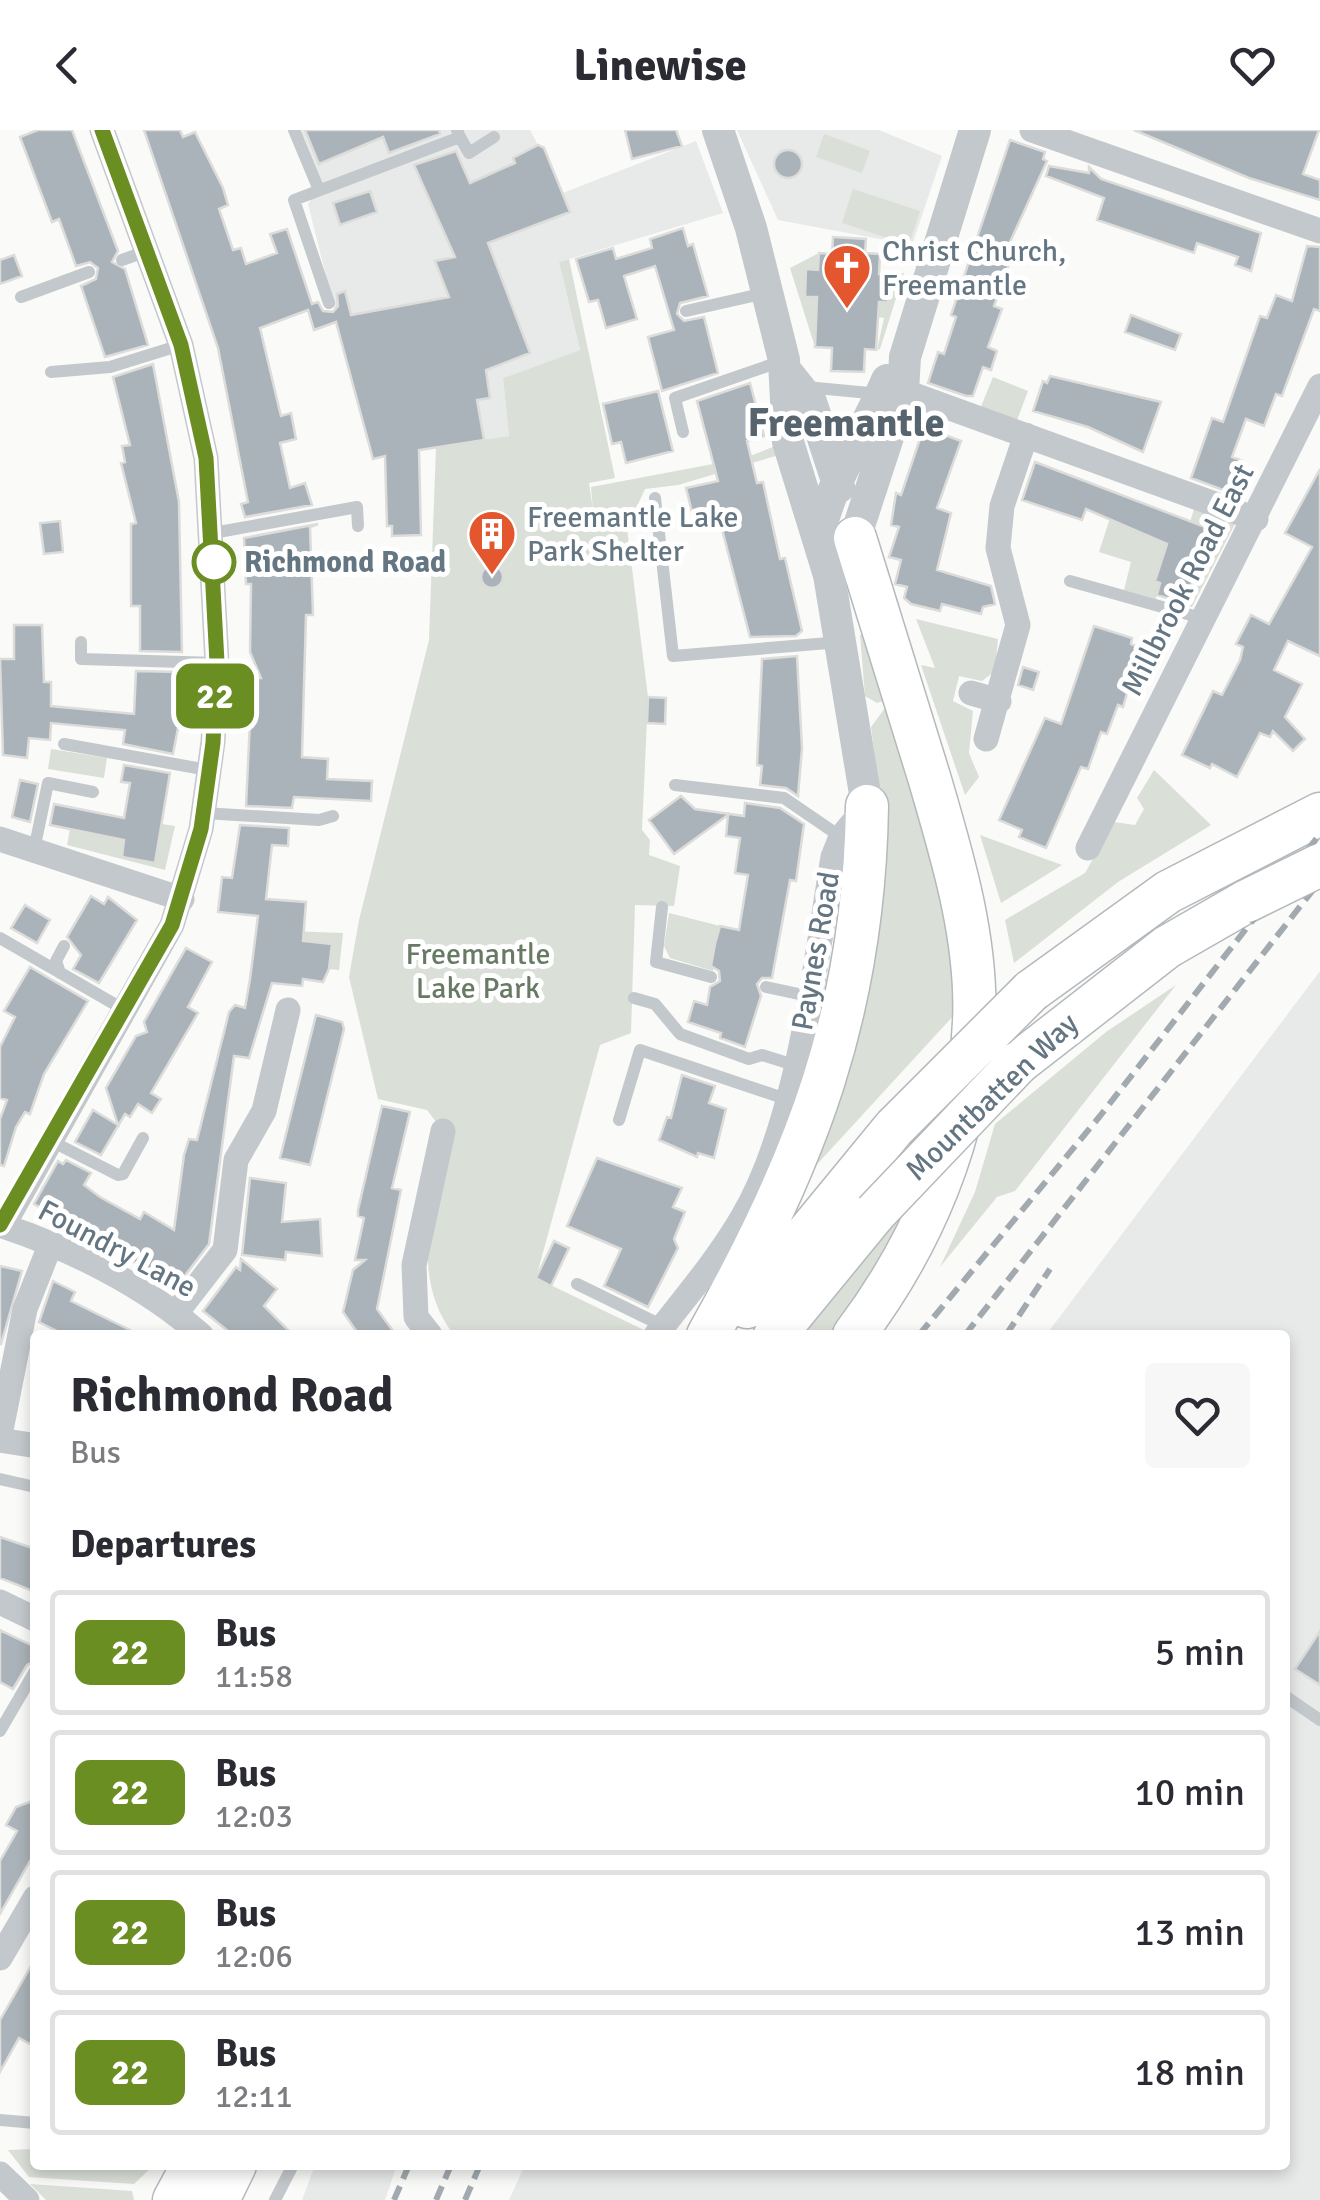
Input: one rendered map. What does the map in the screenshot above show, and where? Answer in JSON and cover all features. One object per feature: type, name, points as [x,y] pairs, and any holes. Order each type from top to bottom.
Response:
[{"type":"highway","points":[[837,537],[948,842],[969,946],[974,1019],[964,1098],[939,1183],[897,1275],[858,1330]]},
{"type":"highway","name":"Mountbatten Way","points":[[729,1330],[894,1128],[1031,991],[1168,892],[1313,818]]},
{"type":"highway","points":[[711,1330],[764,1236],[825,1086],[858,941],[854,822]]},
{"type":"highway","name":"Mountbatten Way","points":[[779,1330],[876,1213],[1018,1063],[1153,958],[1320,864]]},
{"type":"highway","points":[[174,2200],[190,2170]]},
{"type":"highway","points":[[218,2200],[233,2170]]},
{"type":"street","points":[[2,1226],[182,899],[204,812],[208,770],[217,662],[206,458],[181,345],[102,130]]},
{"type":"street","name":"Paynes Road","points":[[660,1330],[743,1218],[768,1161],[794,1065],[833,856],[854,822],[841,642],[836,476],[816,419],[791,373],[718,130]]},
{"type":"street","points":[[837,537],[894,380],[975,130]]},
{"type":"street","points":[[1032,130],[1320,231]]},
{"type":"street","name":"Paynes Road","points":[[791,373],[788,442],[802,500],[837,537]]},
{"type":"street","points":[[836,476],[894,380]]},
{"type":"street","points":[[894,380],[1026,435],[1256,519]]},
{"type":"street","name":"Millbrook Road East","points":[[1088,848],[1121,807],[1206,619],[1256,519],[1313,419],[1320,386]]},
{"type":"street","points":[[816,419],[831,426],[867,426]]},
{"type":"street","points":[[986,739],[1018,624],[998,548],[1002,506],[1026,435]]},
{"type":"street","points":[[971,693],[998,701]]},
{"type":"street","points":[[0,839],[182,899]]},
{"type":"street","points":[[176,1313],[225,1250],[236,1160],[242,1143],[258,1126],[288,1010]]},
{"type":"street","points":[[426,1330],[416,1316],[414,1266],[444,1131]]},
{"type":"street","name":"Foundry Lane","points":[[2,1226],[51,1243],[176,1313],[195,1330]]},
{"type":"street","points":[[30,1446],[0,1437],[25,1309],[51,1243]]},
{"type":"street","points":[[0,1602],[30,1617]]},
{"type":"street","points":[[0,1958],[30,1907]]},
{"type":"street","points":[[0,2174],[27,2200]]},
{"type":"lane","points":[[294,130],[318,190]]},
{"type":"lane","points":[[328,303],[294,200],[459,133],[469,153],[494,137]]},
{"type":"lane","points":[[122,260],[147,250]]},
{"type":"lane","points":[[21,298],[89,272]]},
{"type":"lane","points":[[686,311],[768,292]]},
{"type":"lane","points":[[51,372],[110,367],[181,345]]},
{"type":"lane","points":[[683,432],[675,398],[791,373],[894,380]]},
{"type":"lane","points":[[656,498],[674,656],[841,642]]},
{"type":"lane","points":[[213,533],[357,508],[358,526]]},
{"type":"lane","points":[[1070,581],[1206,619]]},
{"type":"lane","points":[[82,642],[81,659],[217,662]]},
{"type":"lane","points":[[64,744],[208,770]]},
{"type":"lane","points":[[34,850],[48,783],[94,792]]},
{"type":"lane","points":[[675,786],[784,798],[854,822]]},
{"type":"lane","points":[[204,812],[319,820],[332,816]]},
{"type":"lane","points":[[662,908],[656,962],[711,977]]},
{"type":"lane","points":[[0,938],[123,1010]]},
{"type":"lane","points":[[60,973],[56,961],[64,946]]},
{"type":"lane","points":[[766,987],[808,996]]},
{"type":"lane","points":[[634,998],[656,1004],[680,1034],[750,1059],[762,1055],[794,1065]]},
{"type":"lane","points":[[619,1120],[640,1050],[786,1098]]},
{"type":"lane","points":[[48,1140],[118,1175],[123,1174],[143,1138]]},
{"type":"lane","points":[[577,1284],[657,1330]]},
{"type":"lane","points":[[0,1479],[30,1486]]},
{"type":"lane","points":[[0,1731],[30,1679]]},
{"type":"lane","points":[[1290,1699],[1320,1720]]},
{"type":"lane","points":[[0,2120],[30,2123]]},
{"type":"lane","points":[[275,2200],[290,2170]]},
{"type":"shaded area","points":[[294,130],[530,130],[563,193],[696,141],[723,213],[559,262],[580,350],[503,378],[509,436],[372,459],[308,204],[318,190]]},
{"type":"shaded area","points":[[737,130],[879,130],[942,156],[912,245],[778,220]]},
{"type":"shaded area","points":[[1320,971],[1320,2200],[509,2200],[523,2170],[1290,2170],[1290,1330],[1050,1330]]},
{"type":"shaded area","points":[[313,2170],[395,2170],[385,2200],[302,2200]]},
{"type":"green space","points":[[824,134],[870,151],[862,173],[816,157]]},
{"type":"green space","points":[[853,189],[920,211],[909,245],[842,223]]},
{"type":"green space","points":[[819,253],[818,270],[805,296],[817,297],[815,347],[790,268]]},
{"type":"green space","name":"Freemantle Lake Park","points":[[569,259],[615,478],[589,483],[593,510],[591,487],[745,458],[778,445],[779,455],[678,485],[645,489],[627,528],[648,697],[642,830],[650,840],[649,855],[680,866],[674,906],[635,905],[631,1033],[600,1045],[536,1278],[644,1330],[451,1330],[440,1312],[428,1263],[430,1210],[443,1131],[427,1110],[378,1099],[349,977],[359,920],[429,640],[436,447],[509,436],[503,378],[580,350],[559,262]]},
{"type":"green space","points":[[904,273],[877,350],[884,318],[878,317],[878,302],[888,301],[889,274]]},
{"type":"green space","points":[[993,377],[1028,391],[1016,423],[980,409]]},
{"type":"green space","points":[[1194,509],[1235,524],[1192,607],[1183,605],[1213,530],[1190,522]]},
{"type":"green space","points":[[1110,518],[1169,545],[1165,585],[1158,588],[1156,599],[1124,590],[1131,562],[1099,552]]},
{"type":"green space","points":[[916,619],[998,639],[995,671],[982,681],[959,676],[953,701],[973,711],[969,753],[979,777],[965,795],[921,665],[935,668]]},
{"type":"green space","points":[[873,633],[891,687],[883,701],[877,703],[865,696],[860,635]]},
{"type":"green space","points":[[893,697],[944,895],[955,1014],[810,1172],[877,774],[871,727]]},
{"type":"green space","points":[[51,749],[107,758],[104,778],[48,769]]},
{"type":"green space","points":[[1154,770],[1211,825],[1118,882],[1014,963],[1005,920],[1085,873],[1114,822],[1135,825],[1144,809],[1137,798]]},
{"type":"green space","points":[[162,824],[175,826],[165,870],[67,845],[70,829],[96,835],[99,825],[114,839],[124,841],[122,857],[155,863]]},
{"type":"green space","points":[[980,835],[1062,865],[1001,903]]},
{"type":"green space","points":[[669,913],[720,926],[713,971],[670,958],[664,946]]},
{"type":"green space","points":[[288,931],[343,933],[339,970],[329,969],[331,944],[309,941],[307,954]]},
{"type":"green space","points":[[1176,985],[1015,1191],[997,1197],[940,1267],[975,1192],[995,1124],[1106,1032]]},
{"type":"green space","points":[[908,1208],[837,1330],[803,1330]]},
{"type":"green space","points":[[30,2149],[30,2170],[149,2170],[134,2184],[29,2177],[8,2150]]},
{"type":"green space","points":[[30,2184],[132,2191],[134,2200],[46,2200]]},
{"type":"building","points":[[38,130],[72,130],[118,251],[112,262],[125,269],[148,345],[105,357],[81,286],[96,279],[98,268],[90,262],[76,266],[59,219],[52,222],[20,137]]},
{"type":"building","points":[[144,130],[180,130],[183,137],[195,132],[223,188],[228,205],[219,209],[233,250],[241,248],[246,264],[277,253],[270,234],[287,229],[312,304],[318,302],[323,311],[333,312],[338,306],[337,294],[345,291],[351,315],[449,297],[435,261],[455,257],[414,165],[456,151],[470,183],[515,163],[513,158],[538,145],[544,148],[570,212],[488,243],[530,353],[486,370],[490,398],[477,400],[484,440],[419,450],[421,535],[392,536],[392,526],[387,526],[385,456],[373,459],[336,322],[314,330],[308,310],[260,328],[281,416],[291,413],[296,439],[280,443],[290,488],[305,483],[312,505],[245,517],[241,504],[248,502],[218,348]]},
{"type":"building","points":[[305,130],[439,130],[440,134],[389,153],[383,137],[319,164]]},
{"type":"building","points":[[625,130],[676,130],[682,146],[632,159]]},
{"type":"building","points":[[1134,130],[1319,130],[1303,174],[1320,180],[1320,200],[1249,178]]},
{"type":"building","points":[[1010,140],[1045,152],[1043,159],[1047,161],[1005,253],[1012,255],[994,306],[1002,309],[988,347],[997,351],[991,370],[983,367],[973,396],[966,396],[928,383],[938,352],[944,354],[956,317],[951,315]]},
{"type":"building","points":[[788,150],[798,154],[802,164],[798,174],[788,178],[778,174],[774,164],[778,154]]},
{"type":"building","points":[[1049,166],[1089,173],[1089,167],[1101,179],[1261,233],[1251,271],[1235,265],[1238,257],[1197,243],[1194,253],[1097,220],[1104,198],[1046,176]]},
{"type":"building","points":[[370,191],[377,212],[340,225],[333,203]]},
{"type":"building","points":[[683,228],[688,246],[693,244],[708,296],[680,303],[677,314],[684,321],[704,317],[718,373],[662,391],[648,337],[674,330],[655,266],[624,276],[637,319],[606,328],[598,300],[589,302],[576,259],[613,248],[616,259],[652,248],[650,239]]},
{"type":"building","name":"Christ Church, Freemantle","points":[[833,237],[866,239],[865,253],[880,254],[879,274],[889,274],[888,302],[879,302],[876,350],[865,349],[864,372],[831,371],[832,348],[815,347],[817,297],[805,297],[806,269],[818,270],[819,253],[832,254]]},
{"type":"building","points":[[1307,246],[1320,247],[1320,311],[1314,309],[1282,396],[1276,394],[1264,426],[1246,419],[1232,457],[1243,461],[1231,493],[1191,478],[1212,418],[1223,422],[1260,316],[1267,318],[1276,295],[1292,301]]},
{"type":"building","points":[[14,255],[22,276],[0,284],[0,260]]},
{"type":"building","points":[[1131,315],[1181,334],[1175,350],[1125,332]]},
{"type":"building","points":[[153,364],[179,502],[182,652],[140,651],[140,606],[131,606],[131,524],[136,523],[121,463],[125,462],[122,446],[130,445],[113,377]]},
{"type":"building","points":[[1050,376],[1161,402],[1143,452],[1088,427],[1033,411],[1043,381],[1047,383]]},
{"type":"building","points":[[750,383],[764,436],[747,441],[757,483],[763,482],[780,559],[785,558],[802,631],[796,636],[750,637],[716,506],[692,512],[686,488],[718,481],[697,401]]},
{"type":"building","points":[[658,391],[673,451],[626,463],[621,442],[612,444],[603,404]]},
{"type":"building","points":[[924,427],[961,441],[937,508],[951,513],[937,570],[991,586],[995,604],[983,607],[981,614],[942,604],[940,611],[911,604],[904,598],[907,587],[895,584],[901,560],[889,557],[899,527],[891,525],[896,493],[901,495]]},
{"type":"building","points":[[1035,462],[1213,530],[1184,603],[1157,595],[1160,583],[1155,581],[1167,544],[1086,509],[1082,520],[1022,500]]},
{"type":"building","points":[[1320,469],[1320,656],[1288,641],[1274,670],[1302,684],[1285,717],[1305,739],[1293,751],[1273,731],[1270,737],[1260,733],[1237,777],[1182,755],[1213,691],[1222,695],[1240,660],[1243,647],[1236,644],[1251,615],[1269,624],[1312,547],[1285,533]]},
{"type":"building","points":[[60,521],[63,552],[44,554],[40,523]]},
{"type":"building","points":[[318,524],[310,527],[313,615],[306,615],[302,757],[328,759],[327,779],[372,781],[371,801],[294,797],[292,808],[246,806],[252,678],[261,678],[250,652],[251,584],[246,584],[244,538]]},
{"type":"building","name":"Freemantle Lake Park Shelter","points":[[492,566],[500,569],[500,585],[492,588],[484,585],[481,577],[484,569]]},
{"type":"building","points":[[14,625],[42,625],[44,682],[51,682],[51,706],[134,714],[136,671],[179,672],[179,723],[173,754],[123,744],[125,730],[51,723],[50,740],[29,738],[27,758],[3,755],[0,659],[14,659]]},
{"type":"building","points":[[1094,626],[1132,638],[1131,644],[1140,648],[1123,707],[1118,705],[1107,734],[1101,732],[1088,769],[1081,767],[1046,848],[1019,837],[1022,830],[999,820],[1045,718],[1061,724]]},
{"type":"building","points":[[797,656],[802,748],[798,796],[786,788],[760,785],[762,766],[757,765],[762,659]]},
{"type":"building","points":[[1023,667],[1039,672],[1033,690],[1018,685]]},
{"type":"building","points":[[648,697],[666,698],[665,724],[647,723]]},
{"type":"building","points":[[124,765],[170,773],[155,863],[122,857],[124,840],[50,825],[54,804],[124,818],[130,783],[121,782]]},
{"type":"building","points":[[20,780],[38,784],[30,822],[12,817]]},
{"type":"building","points":[[681,796],[695,809],[744,816],[745,803],[780,808],[804,824],[796,881],[790,880],[772,978],[762,978],[757,984],[761,996],[745,1047],[720,1038],[721,1033],[688,1022],[694,1001],[707,1005],[710,987],[720,981],[719,971],[711,966],[715,944],[720,926],[739,930],[748,875],[735,873],[740,838],[726,836],[728,815],[674,854],[649,820]]},
{"type":"building","points":[[240,825],[289,828],[288,846],[272,845],[266,899],[306,902],[303,941],[332,944],[329,969],[323,982],[303,979],[302,986],[272,983],[249,1058],[234,1056],[209,1244],[174,1290],[117,1250],[34,1204],[58,1161],[63,1164],[66,1160],[91,1173],[84,1185],[100,1197],[140,1219],[144,1212],[174,1230],[184,1155],[189,1139],[197,1140],[229,1012],[235,1005],[245,1008],[250,979],[258,916],[218,912],[222,877],[232,878]]},
{"type":"building","points":[[91,896],[104,904],[108,897],[137,920],[99,983],[73,969],[81,955],[67,937]]},
{"type":"building","points":[[25,905],[50,920],[37,943],[11,928]]},
{"type":"building","points":[[186,948],[212,962],[188,1007],[198,1013],[151,1093],[161,1099],[152,1113],[138,1104],[130,1117],[125,1114],[101,1155],[75,1142],[93,1110],[118,1125],[106,1088],[136,1036],[147,1032],[144,1022]]},
{"type":"building","points":[[30,967],[88,1001],[44,1074],[30,1114],[25,1112],[16,1127],[4,1166],[0,1165],[0,1119],[7,1100],[0,1098],[0,1047],[15,1017],[4,1011]]},
{"type":"building","points":[[316,1015],[342,1022],[344,1029],[310,1165],[280,1158]]},
{"type":"building","points":[[682,1075],[715,1086],[709,1103],[726,1109],[714,1158],[698,1153],[697,1157],[659,1140],[667,1117],[671,1118]]},
{"type":"building","points":[[382,1106],[410,1112],[392,1188],[401,1190],[377,1309],[392,1330],[356,1330],[343,1312],[353,1270],[365,1260],[355,1260],[364,1218],[358,1216]]},
{"type":"building","points":[[597,1158],[682,1188],[673,1207],[685,1212],[674,1239],[678,1248],[648,1307],[604,1286],[621,1249],[567,1226]]},
{"type":"building","points":[[250,1178],[286,1183],[282,1222],[320,1219],[322,1256],[286,1252],[285,1260],[242,1255]]},
{"type":"building","points":[[554,1241],[569,1248],[551,1286],[536,1278]]},
{"type":"building","points":[[241,1259],[277,1289],[264,1306],[288,1330],[227,1330],[203,1311],[236,1267],[240,1270]]},
{"type":"building","points":[[0,1266],[22,1271],[1,1344],[0,1344]]},
{"type":"building","points":[[53,1281],[75,1292],[71,1301],[130,1330],[55,1330],[39,1322]]},
{"type":"building","points":[[0,1537],[30,1547],[30,1590],[0,1578]]},
{"type":"building","points":[[0,1630],[30,1645],[30,1664],[13,1689],[0,1682]]},
{"type":"building","points":[[1320,1631],[1320,1685],[1295,1669]]},
{"type":"building","points":[[30,1802],[30,1861],[0,1914],[0,1861],[17,1831],[6,1825],[16,1807]]},
{"type":"building","points":[[30,1968],[30,2044],[19,2038],[0,2072],[0,2020]]},
{"type":"railway","points":[[923,1330],[1100,1116],[1320,834]]},
{"type":"railway","points":[[969,1330],[1320,881]]},
{"type":"railway","points":[[1009,1330],[1050,1269]]},
{"type":"railway","points":[[394,2200],[407,2170]]},
{"type":"railway","points":[[436,2200],[449,2170]]},
{"type":"railway","points":[[465,2200],[478,2170]]},
{"type":"bus line","name":"22","points":[[0,1225],[3,1226],[54,1129],[172,925],[201,829],[213,743],[217,662],[206,458],[181,345],[102,130]]},
{"type":"place","name":"Christ Church, Freemantle","points":[[847,310]]},
{"type":"place","name":"Richmond Road","points":[[214,562]]},
{"type":"place","name":"Freemantle Lake Park Shelter","points":[[492,576]]},
{"type":"district","name":"Freemantle","points":[[846,423]]}]
